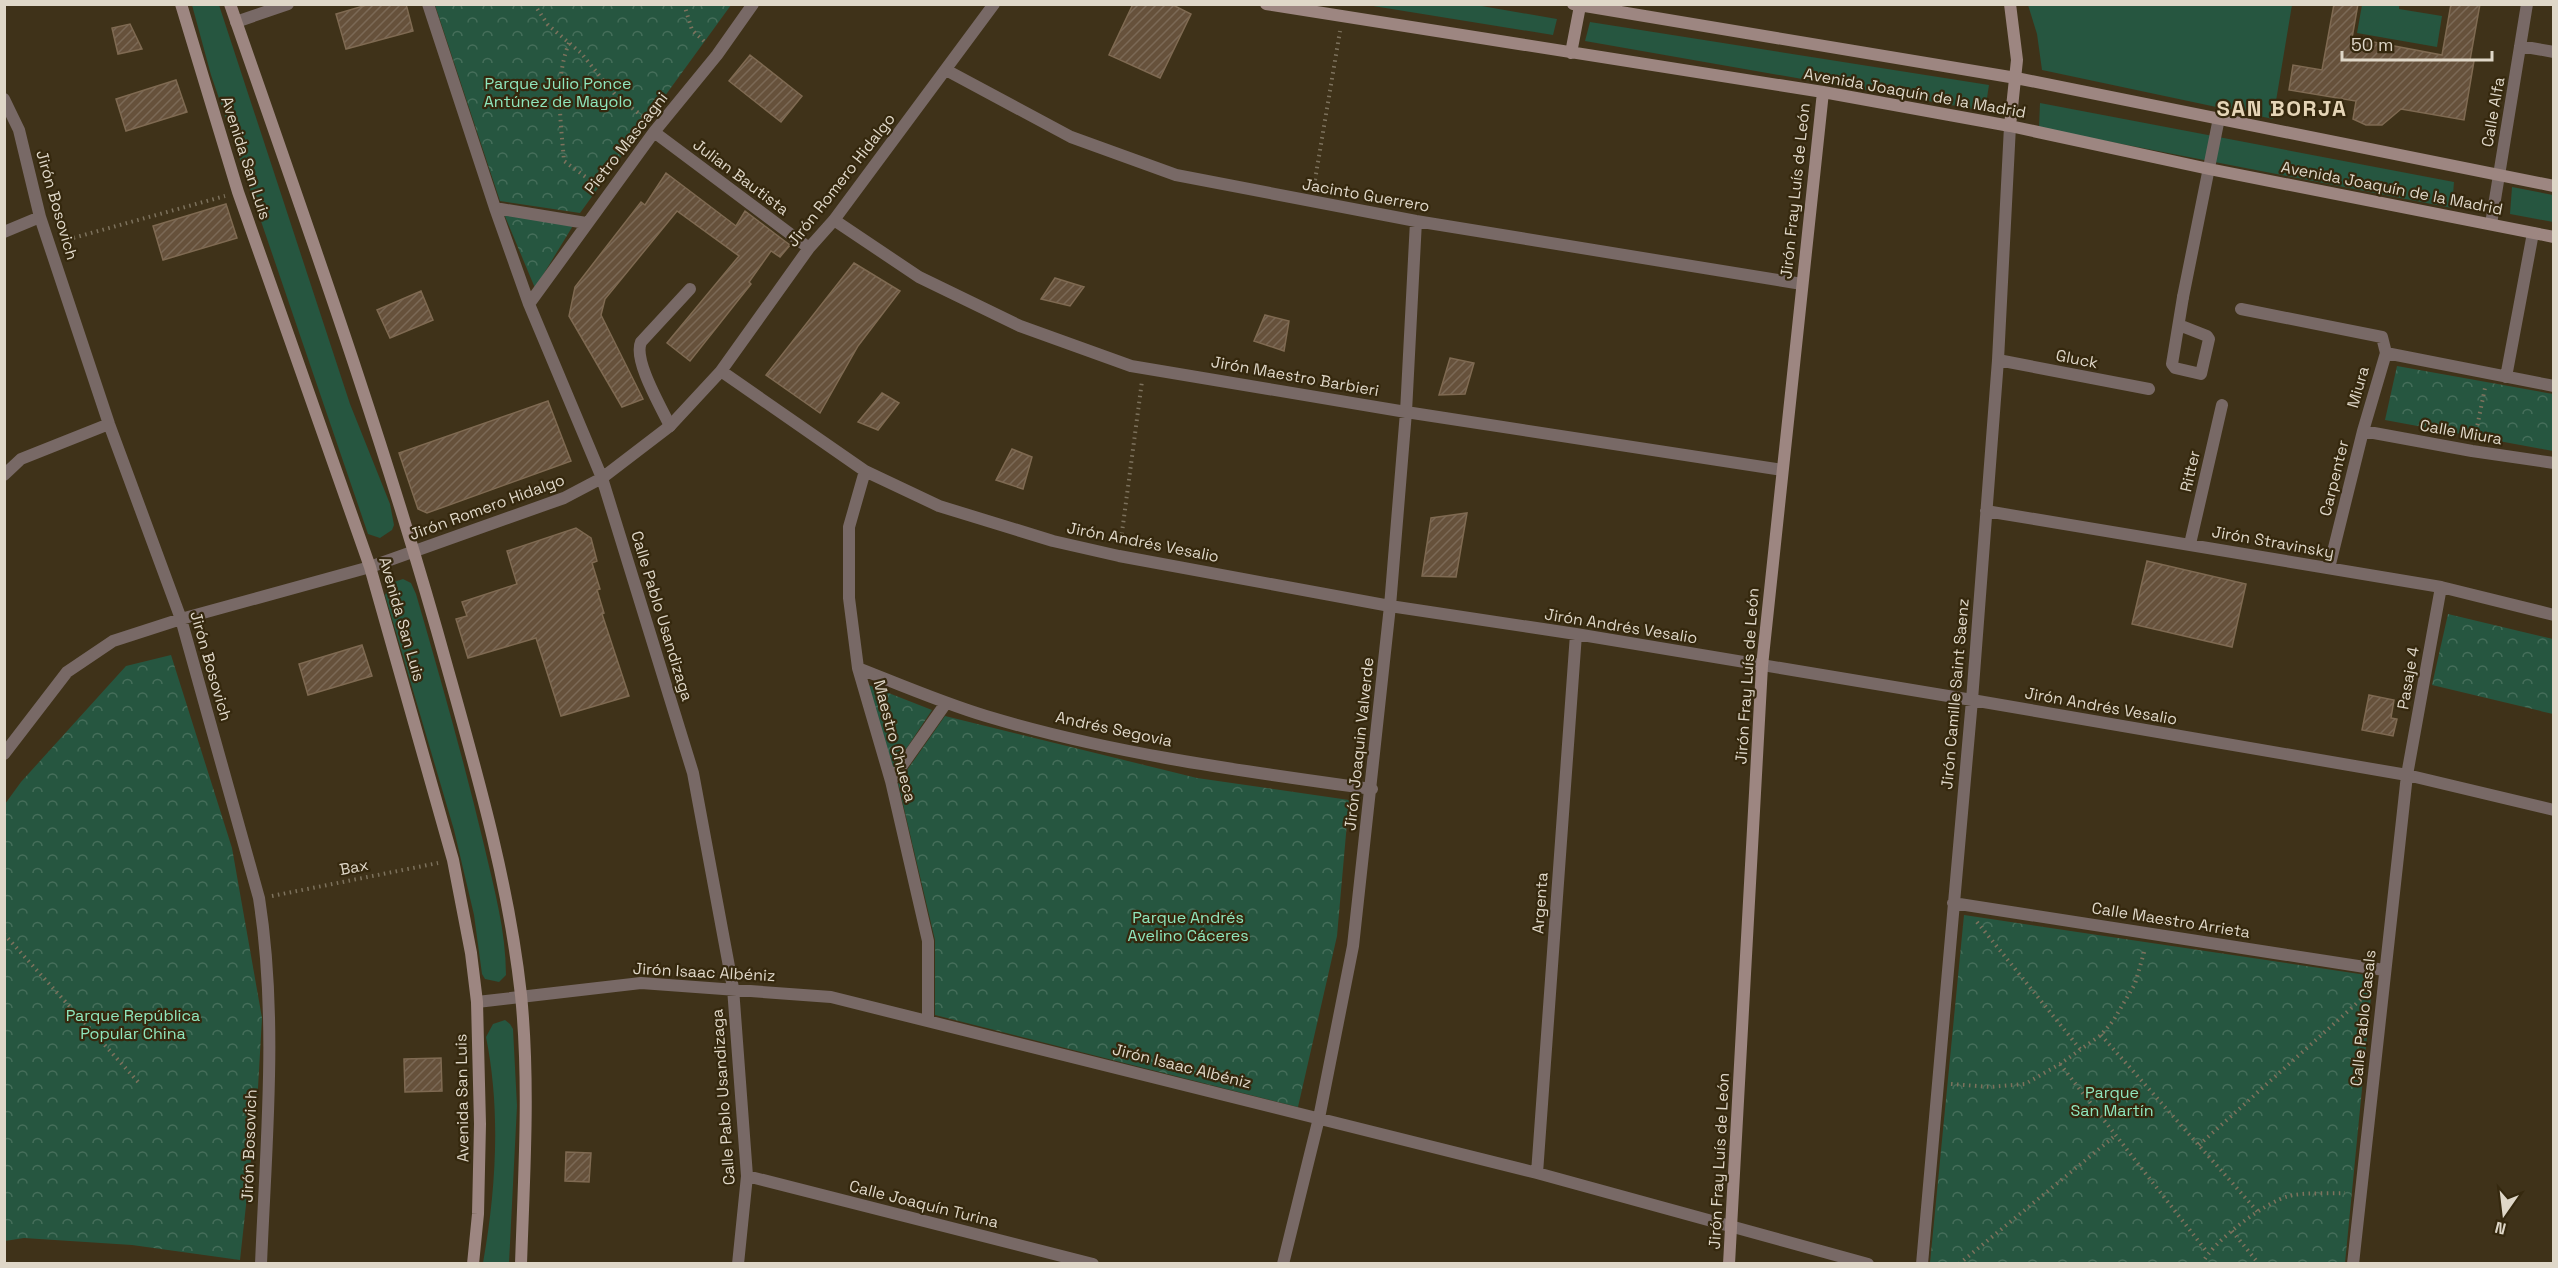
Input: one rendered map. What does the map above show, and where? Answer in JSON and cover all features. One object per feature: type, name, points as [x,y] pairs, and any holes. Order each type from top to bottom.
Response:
[{"type":"street","name":"Avenida San Luis","points":[[182,4],[238,192],[370,567],[453,860],[471,953],[477,1002],[480,1124],[478,1214],[473,1263]]},
{"type":"street","name":"Avenida San Luis","points":[[230,4],[415,551],[487,810],[507,908],[521,996],[527,1109],[521,1263]]},
{"type":"street","points":[[236,22],[288,4]]},
{"type":"street","name":"Calle Pablo Usandizaga","points":[[428,4],[529,304],[602,478],[693,773],[733,988],[747,1176],[738,1263]]},
{"type":"street","name":"Pietro Mascagni","points":[[529,304],[586,223],[656,130],[717,55],[753,4]]},
{"type":"street","name":"Jirón Romero Hidalgo","points":[[4,754],[67,672],[113,641],[181,619],[370,567],[564,498],[602,478],[670,426],[721,371],[809,248],[834,220],[994,4]]},
{"type":"street","name":"Avenida Joaquín de la Madrid","points":[[1266,4],[1342,18],[1823,92],[2010,126],[2209,170],[2553,237]]},
{"type":"street","points":[[2010,4],[2017,46],[2010,126]]},
{"type":"street","name":"Calle Alfa","points":[[2491,225],[2527,4]]},
{"type":"street","points":[[1571,53],[1577,5]]},
{"type":"street","name":"Avenida Joaquín de la Madrid","points":[[1577,5],[2016,78],[2553,186]]},
{"type":"street","points":[[2520,46],[2553,52]]},
{"type":"street","name":"Jacinto Guerrero","points":[[946,70],[1071,137],[1176,175],[1416,221],[1802,284]]},
{"type":"street","name":"Jirón Fray Luís de León","points":[[1729,1263],[1762,666],[1823,92]]},
{"type":"street","name":"Jirón Bosovich","points":[[4,99],[19,130],[40,217],[109,424],[181,619],[259,898],[264,933],[270,1021],[261,1263]]},
{"type":"street","points":[[2179,325],[2219,118]]},
{"type":"street","name":"Jirón Camille Saint Saenz","points":[[1922,1263],[1938,1083],[1958,904],[1998,360],[2010,126]]},
{"type":"street","name":"Julian Bautista","points":[[656,130],[809,248]]},
{"type":"street","points":[[495,208],[586,223]]},
{"type":"street","points":[[4,232],[40,217]]},
{"type":"street","name":"Jirón Maestro Barbieri","points":[[834,220],[919,277],[1020,326],[1131,366],[1406,412],[1782,470]]},
{"type":"street","name":"Jirón Joaquin Valverde","points":[[1283,1263],[1319,1118],[1353,946],[1372,789],[1390,606],[1406,412],[1416,221]]},
{"type":"street","points":[[2506,377],[2533,233]]},
{"type":"street","points":[[670,426],[654,393],[638,350],[641,342],[690,289]]},
{"type":"street","points":[[2241,309],[2382,336],[2386,353],[2553,386]]},
{"type":"street","name":"Miura","points":[[2363,431],[2386,353]]},
{"type":"street","name":"Gluck","points":[[1998,360],[2149,389]]},
{"type":"street","name":"Jirón Andrés Vesalio","points":[[721,371],[865,471],[939,506],[1053,541],[1119,556],[1390,606],[1576,634],[1972,700],[2407,776],[2553,810]]},
{"type":"street","name":"Ritter","points":[[2190,544],[2222,405]]},
{"type":"street","points":[[4,475],[21,459],[109,424]]},
{"type":"street","name":"Calle Miura","points":[[2363,431],[2553,463]]},
{"type":"street","name":"Carpenter","points":[[2329,568],[2363,431]]},
{"type":"street","name":"Maestro Chueca","points":[[865,471],[849,527],[849,598],[858,668],[891,781],[928,941],[928,1019]]},
{"type":"street","name":"Jirón Stravinsky","points":[[1986,511],[2440,587],[2553,615]]},
{"type":"street","name":"Pasaje 4","points":[[2407,776],[2440,587]]},
{"type":"street","name":"Argenta","points":[[1537,1173],[1576,634]]},
{"type":"street","name":"Andrés Segovia","points":[[858,668],[988,717],[1086,742],[1211,766],[1372,789]]},
{"type":"street","points":[[891,781],[946,703]]},
{"type":"street","name":"Calle Pablo Casals","points":[[2353,1263],[2407,776]]},
{"type":"street","name":"Calle Maestro Arrieta","points":[[1958,904],[2149,934],[2384,975]]},
{"type":"street","name":"Jirón Isaac Albéniz","points":[[477,1002],[640,983],[733,988],[831,997],[928,1019],[1537,1173],[1868,1263]]},
{"type":"street","name":"Calle Joaquín Turina","points":[[747,1176],[1093,1263]]},
{"type":"path","points":[[534,4],[548,25],[581,53],[617,96],[656,130]]},
{"type":"path","points":[[684,4],[692,30],[717,55]]},
{"type":"path","points":[[1311,201],[1342,18]]},
{"type":"path","points":[[569,43],[564,57],[559,98],[564,161],[599,187]]},
{"type":"path","points":[[50,245],[238,192]]},
{"type":"path","points":[[1119,556],[1144,368]]},
{"type":"path","points":[[2472,451],[2488,373]]},
{"type":"path","name":"Bax","points":[[259,898],[453,860]]},
{"type":"path","points":[[1958,904],[2080,1049]]},
{"type":"path","points":[[4,934],[140,1084]]},
{"type":"path","points":[[1938,1083],[1990,1087],[2025,1084],[2060,1064],[2101,1035],[2113,1021],[2135,984],[2149,934]]},
{"type":"path","points":[[2199,1145],[2384,975]]},
{"type":"path","points":[[2101,1035],[2258,1212]]},
{"type":"path","points":[[2060,1064],[2207,1252]]},
{"type":"path","points":[[1959,1263],[2116,1135]]},
{"type":"path","points":[[2202,1263],[2207,1252],[2232,1231],[2258,1212],[2288,1196],[2361,1192]]},
{"type":"path","points":[[2232,1231],[2259,1263]]},
{"type":"green space","name":"Parque Julio Ponce Antúnez de Mayolo","points":[[435,4],[731,5],[580,213],[500,201]]},
{"type":"green space","points":[[192,5],[219,5],[350,404],[390,504],[394,525],[392,530],[380,538],[368,534],[211,75]]},
{"type":"green space","points":[[1367,5],[1476,5],[1557,19],[1553,35]]},
{"type":"green space","points":[[2028,5],[2292,5],[2273,119],[2042,70],[2037,34]]},
{"type":"green space","points":[[2362,5],[2399,5],[2399,9],[2442,16],[2437,47],[2357,33]]},
{"type":"green space","points":[[1590,22],[1989,85],[1985,111],[1585,41]]},
{"type":"green space","points":[[2040,103],[2454,182],[2452,208],[2039,128]]},
{"type":"green space","points":[[2512,187],[2553,195],[2553,222],[2510,214]]},
{"type":"green space","points":[[504,214],[574,224],[535,288]]},
{"type":"green space","points":[[2397,366],[2553,394],[2553,451],[2385,420]]},
{"type":"green space","points":[[403,579],[411,583],[416,594],[484,845],[504,942],[506,975],[499,982],[485,979],[482,974],[474,915],[454,830],[385,595],[391,583]]},
{"type":"green space","points":[[2448,614],[2553,639],[2553,714],[2432,685]]},
{"type":"green space","name":"Parque República Popular China","points":[[171,655],[232,848],[262,1018],[257,1105],[240,1260],[132,1245],[24,1238],[5,1241],[5,804],[21,782],[126,666]]},
{"type":"green space","points":[[863,683],[932,710],[892,770]]},
{"type":"green space","name":"Parque Andrés Avelino Cáceres","points":[[945,716],[1197,778],[1349,800],[1337,936],[1298,1107],[935,1015],[935,940],[898,783]]},
{"type":"green space","name":"Parque San Martín","points":[[1964,915],[2373,976],[2345,1263],[1930,1263]]},
{"type":"green space","points":[[505,1020],[513,1029],[517,1106],[509,1263],[483,1263],[494,1179],[495,1150],[494,1093],[486,1037],[493,1024]]},
{"type":"building","points":[[370,4],[406,4],[413,31],[346,49],[336,14]]},
{"type":"building","points":[[1133,4],[1171,4],[1191,14],[1160,78],[1109,55]]},
{"type":"building","points":[[2334,4],[2358,4],[2352,38],[2442,55],[2451,4],[2480,4],[2470,60],[2474,61],[2464,120],[2401,109],[2382,125],[2366,125],[2353,119],[2356,101],[2289,90],[2293,65],[2322,70]]},
{"type":"building","points":[[130,24],[142,49],[118,54],[112,28]]},
{"type":"building","points":[[750,55],[802,96],[781,122],[729,81]]},
{"type":"building","points":[[176,80],[187,112],[126,131],[116,99]]},
{"type":"building","points":[[666,173],[736,226],[745,211],[790,245],[780,257],[771,251],[749,282],[751,284],[690,361],[667,343],[739,256],[677,211],[605,299],[601,315],[643,399],[622,407],[569,316],[575,287],[641,202],[645,205]]},
{"type":"building","points":[[226,204],[237,238],[163,260],[153,226]]},
{"type":"building","points":[[854,263],[900,291],[858,346],[820,413],[766,375]]},
{"type":"building","points":[[1055,278],[1084,287],[1070,306],[1041,299]]},
{"type":"building","points":[[421,291],[433,320],[390,338],[377,310]]},
{"type":"building","points":[[1265,315],[1289,321],[1284,351],[1254,341]]},
{"type":"building","points":[[1450,358],[1474,363],[1465,394],[1439,395]]},
{"type":"building","points":[[882,393],[899,403],[878,430],[858,422]]},
{"type":"building","points":[[548,401],[571,461],[427,513],[418,509],[399,453]]},
{"type":"building","points":[[1012,449],[1032,457],[1023,489],[996,480]]},
{"type":"building","points":[[1467,513],[1456,577],[1422,576],[1431,518]]},
{"type":"building","points":[[576,528],[591,538],[597,561],[592,563],[600,589],[597,590],[604,613],[602,614],[629,696],[561,716],[536,638],[468,658],[456,619],[467,616],[462,602],[517,584],[507,551]]},
{"type":"building","points":[[2147,561],[2246,584],[2232,647],[2132,624]]},
{"type":"building","points":[[362,645],[372,676],[308,695],[299,664]]},
{"type":"building","points":[[2369,695],[2394,700],[2391,718],[2397,719],[2393,736],[2362,730]]},
{"type":"building","points":[[441,1058],[442,1091],[405,1092],[404,1059]]},
{"type":"building","points":[[566,1152],[591,1153],[589,1182],[565,1181]]},
{"type":"district","name":"SAN BORJA","points":[[2282,108]]}]
